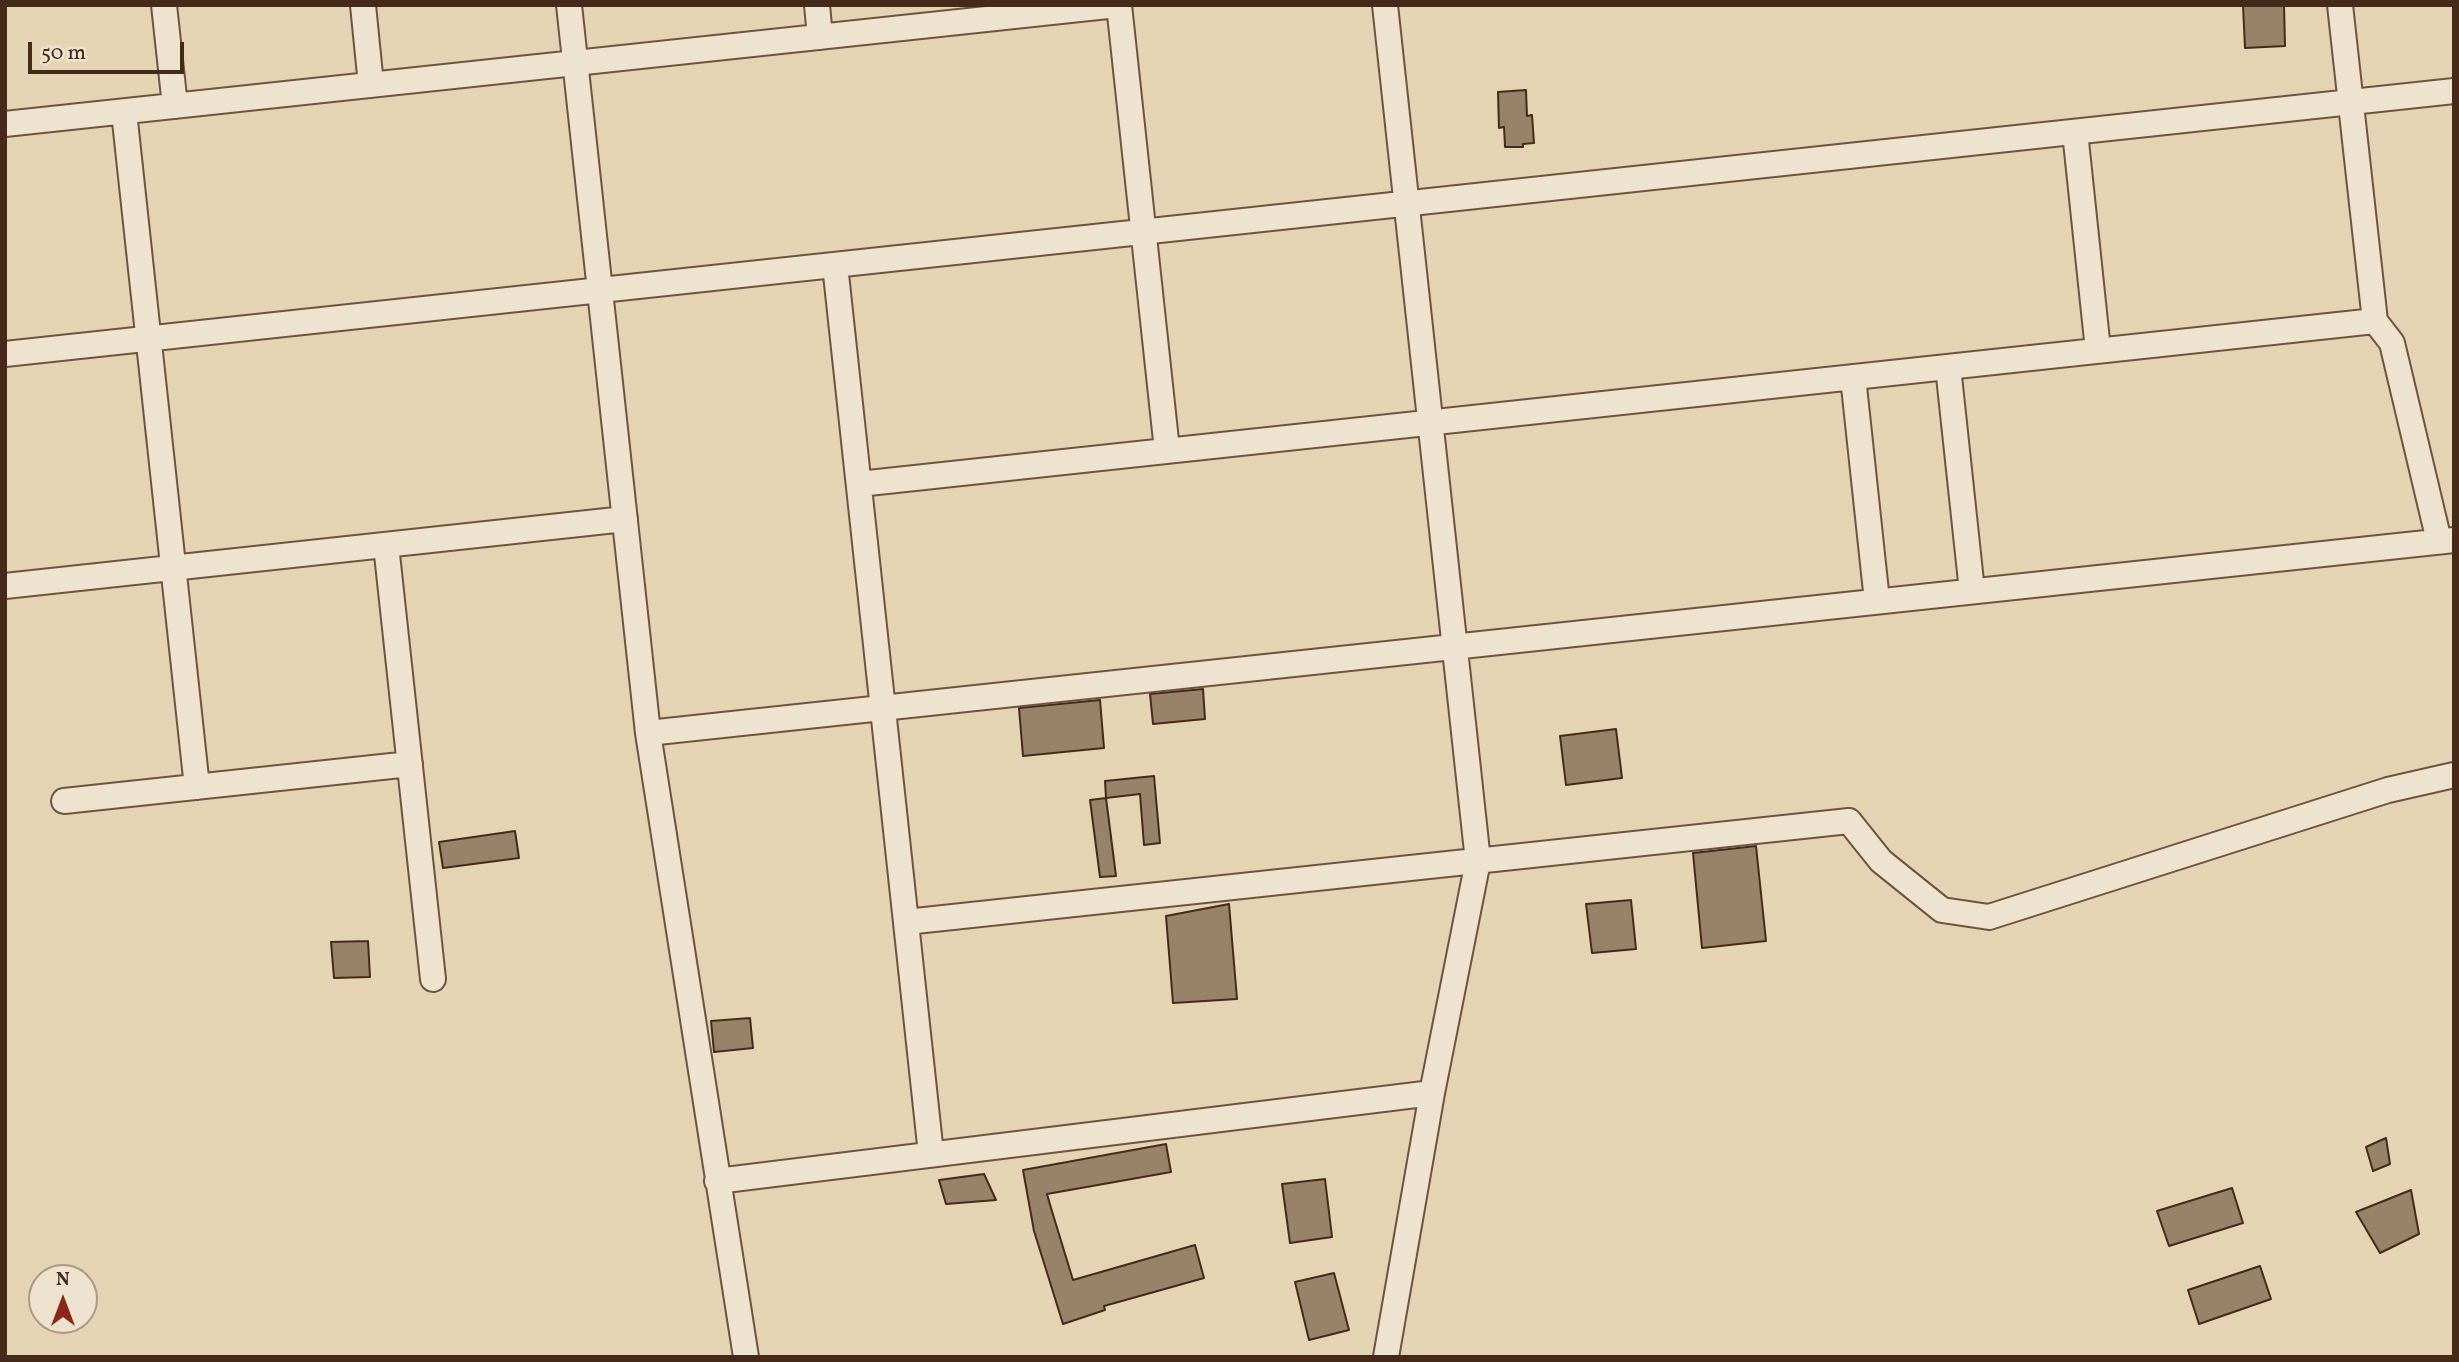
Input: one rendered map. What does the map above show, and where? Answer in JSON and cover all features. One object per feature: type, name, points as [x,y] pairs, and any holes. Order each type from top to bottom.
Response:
[{"type":"street","points":[[164,5],[175,106]]},
{"type":"street","points":[[363,5],[371,85]]},
{"type":"street","points":[[569,5],[648,733],[746,1357]]},
{"type":"street","points":[[817,5],[820,37]]},
{"type":"street","points":[[5,124],[820,37],[1058,8],[1118,5],[1167,450]]},
{"type":"street","points":[[1385,5],[1478,861],[1432,1093],[1386,1357]]},
{"type":"street","points":[[648,733],[2446,540],[2392,343],[2375,321],[2340,5]]},
{"type":"street","points":[[5,354],[2454,91]]},
{"type":"street","points":[[124,111],[197,787]]},
{"type":"street","points":[[2075,132],[2098,351]]},
{"type":"street","points":[[835,265],[931,1154]]},
{"type":"street","points":[[859,484],[2375,321]]},
{"type":"street","points":[[1948,367],[1972,591]]},
{"type":"street","points":[[1853,377],[1877,601]]},
{"type":"street","points":[[5,586],[625,519]]},
{"type":"street","points":[[386,545],[433,979]]},
{"type":"street","points":[[64,801],[410,764]]},
{"type":"street","points":[[906,922],[1849,821],[1881,861],[1942,910],[1989,917],[2388,790],[2454,775]]},
{"type":"street","points":[[717,1181],[1432,1093]]},
{"type":"building","points":[[2243,5],[2284,5],[2285,46],[2245,48]]},
{"type":"building","points":[[1526,90],[1527,116],[1532,115],[1534,143],[1523,144],[1523,147],[1505,147],[1504,127],[1499,128],[1498,92]]},
{"type":"building","points":[[1203,689],[1205,719],[1153,724],[1150,694]]},
{"type":"building","points":[[1100,700],[1104,748],[1023,756],[1019,708]]},
{"type":"building","points":[[1616,729],[1622,778],[1566,785],[1560,736]]},
{"type":"building","points":[[1154,776],[1160,843],[1144,845],[1140,794],[1106,798],[1105,781]]},
{"type":"building","points":[[1106,798],[1116,876],[1100,877],[1090,800]]},
{"type":"building","points":[[515,831],[519,858],[443,868],[439,842]]},
{"type":"building","points":[[1756,846],[1766,941],[1702,948],[1693,853]]},
{"type":"building","points":[[1631,900],[1636,949],[1592,953],[1586,904]]},
{"type":"building","points":[[1229,904],[1237,999],[1173,1003],[1166,916]]},
{"type":"building","points":[[368,941],[370,977],[334,978],[331,942]]},
{"type":"building","points":[[750,1018],[753,1048],[714,1052],[711,1021]]},
{"type":"building","points":[[2386,1138],[2390,1164],[2373,1171],[2366,1147]]},
{"type":"building","points":[[1166,1144],[1171,1172],[1047,1194],[1073,1280],[1195,1245],[1204,1278],[1104,1306],[1105,1310],[1063,1324],[1034,1231],[1023,1170]]},
{"type":"building","points":[[984,1174],[996,1200],[946,1204],[939,1180]]},
{"type":"building","points":[[1325,1179],[1332,1237],[1290,1243],[1282,1184]]},
{"type":"building","points":[[2232,1188],[2243,1223],[2169,1246],[2157,1211]]},
{"type":"building","points":[[2411,1190],[2419,1234],[2380,1253],[2356,1212]]},
{"type":"building","points":[[2260,1266],[2271,1299],[2199,1324],[2188,1290]]},
{"type":"building","points":[[1334,1273],[1349,1330],[1309,1340],[1295,1282]]}]
